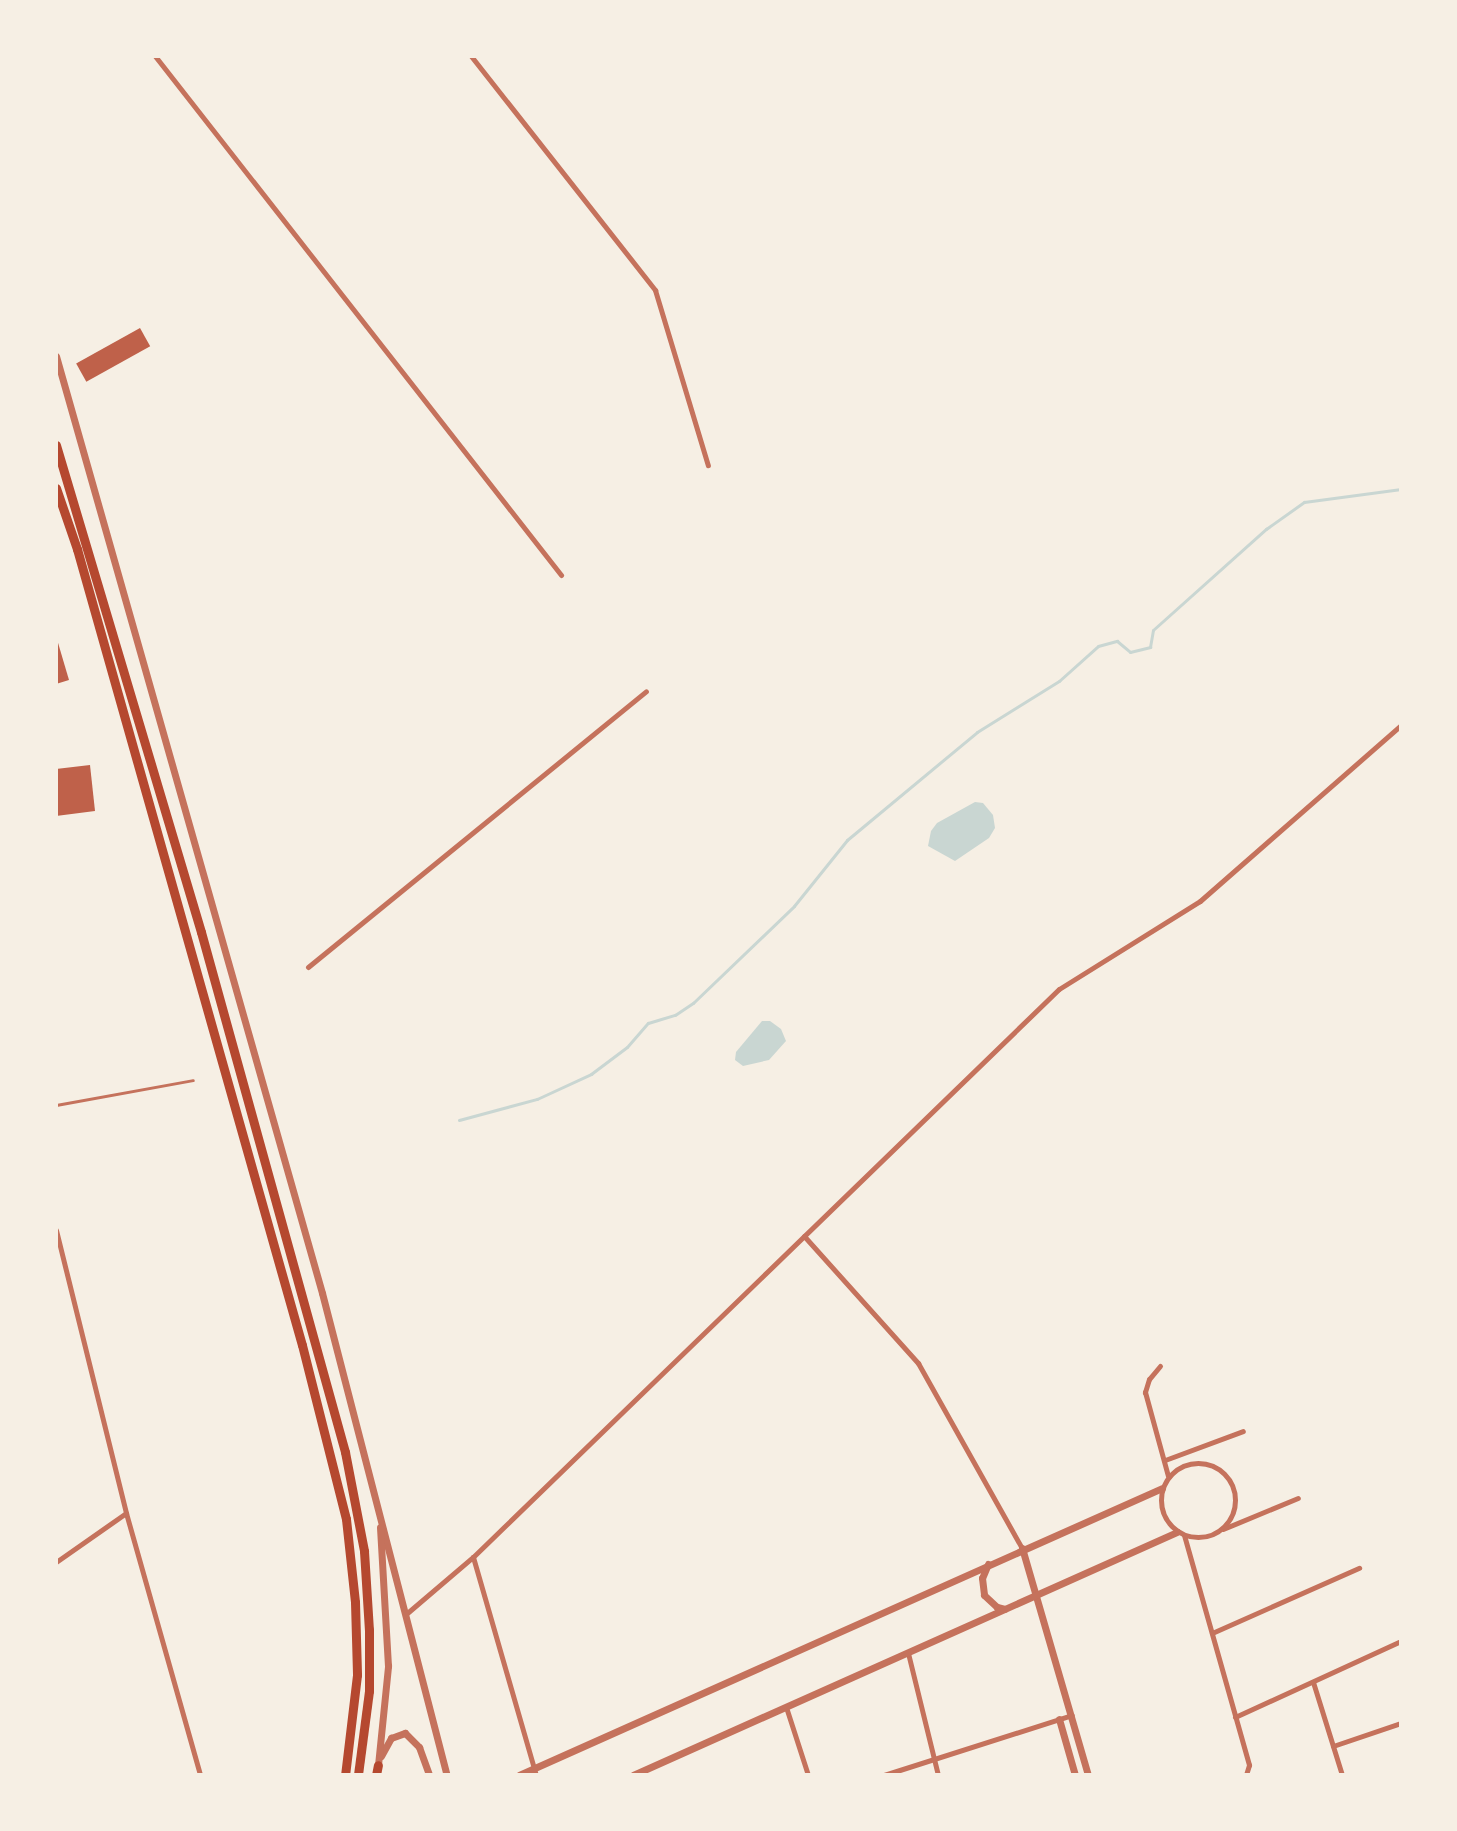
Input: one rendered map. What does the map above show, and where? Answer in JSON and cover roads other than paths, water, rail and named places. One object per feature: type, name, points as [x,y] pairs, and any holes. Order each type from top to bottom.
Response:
[{"type":"highway","points":[[56,445],[201,932],[345,1452],[364,1551],[369,1630],[369,1691],[358,1775]]},
{"type":"highway","points":[[56,488],[81,565],[298,1331],[346,1519],[355,1602],[357,1675],[345,1775]]},
{"type":"street","points":[[155,56],[561,575]]},
{"type":"street","points":[[471,56],[655,290],[708,465]]},
{"type":"street","points":[[56,356],[322,1293],[447,1775]]},
{"type":"street","points":[[308,967],[646,691]]},
{"type":"street","points":[[406,1614],[473,1557],[1059,989],[1200,901],[1401,725]]},
{"type":"street","points":[[56,1230],[126,1513],[200,1775]]},
{"type":"street","points":[[804,1236],[918,1363],[1022,1548],[1088,1775]]},
{"type":"street","points":[[1160,1366],[1149,1379],[1145,1392],[1168,1477]]},
{"type":"street","points":[[1165,1460],[1243,1431]]},
{"type":"street","points":[[1218,1531],[1231,1519],[1235,1507],[1231,1483],[1224,1473],[1201,1463],[1189,1464],[1168,1477],[1162,1488],[1162,1512],[1180,1533],[1212,1633],[1249,1765],[1246,1775]]},
{"type":"street","points":[[519,1775],[535,1772],[989,1562],[1162,1488]]},
{"type":"street","points":[[635,1775],[1180,1533],[1200,1538],[1298,1498]]},
{"type":"street","points":[[56,1562],[126,1513]]},
{"type":"street","points":[[377,1770],[388,1666],[379,1513]]},
{"type":"street","points":[[473,1557],[535,1772]]},
{"type":"street","points":[[989,1562],[982,1578],[984,1595],[995,1606],[1006,1609]]},
{"type":"street","points":[[1212,1633],[1359,1568]]},
{"type":"street","points":[[1235,1717],[1401,1641]]},
{"type":"street","points":[[908,1653],[938,1775]]},
{"type":"street","points":[[1313,1682],[1342,1775]]},
{"type":"street","points":[[786,1707],[808,1775]]},
{"type":"street","points":[[884,1775],[1072,1715]]},
{"type":"street","points":[[1059,1719],[1075,1775]]},
{"type":"street","points":[[1333,1746],[1401,1723]]},
{"type":"street","points":[[377,1770],[391,1738],[405,1733],[419,1747],[429,1775]]},
{"type":"lane","points":[[56,1105],[193,1080]]},
{"type":"waterway","points":[[459,1120],[537,1099],[591,1074],[627,1047],[648,1023],[675,1015],[693,1003],[794,906],[847,840],[977,732],[1059,681],[1098,646],[1117,641],[1130,652],[1150,647],[1153,630],[1266,529],[1304,502],[1401,489]]}]
